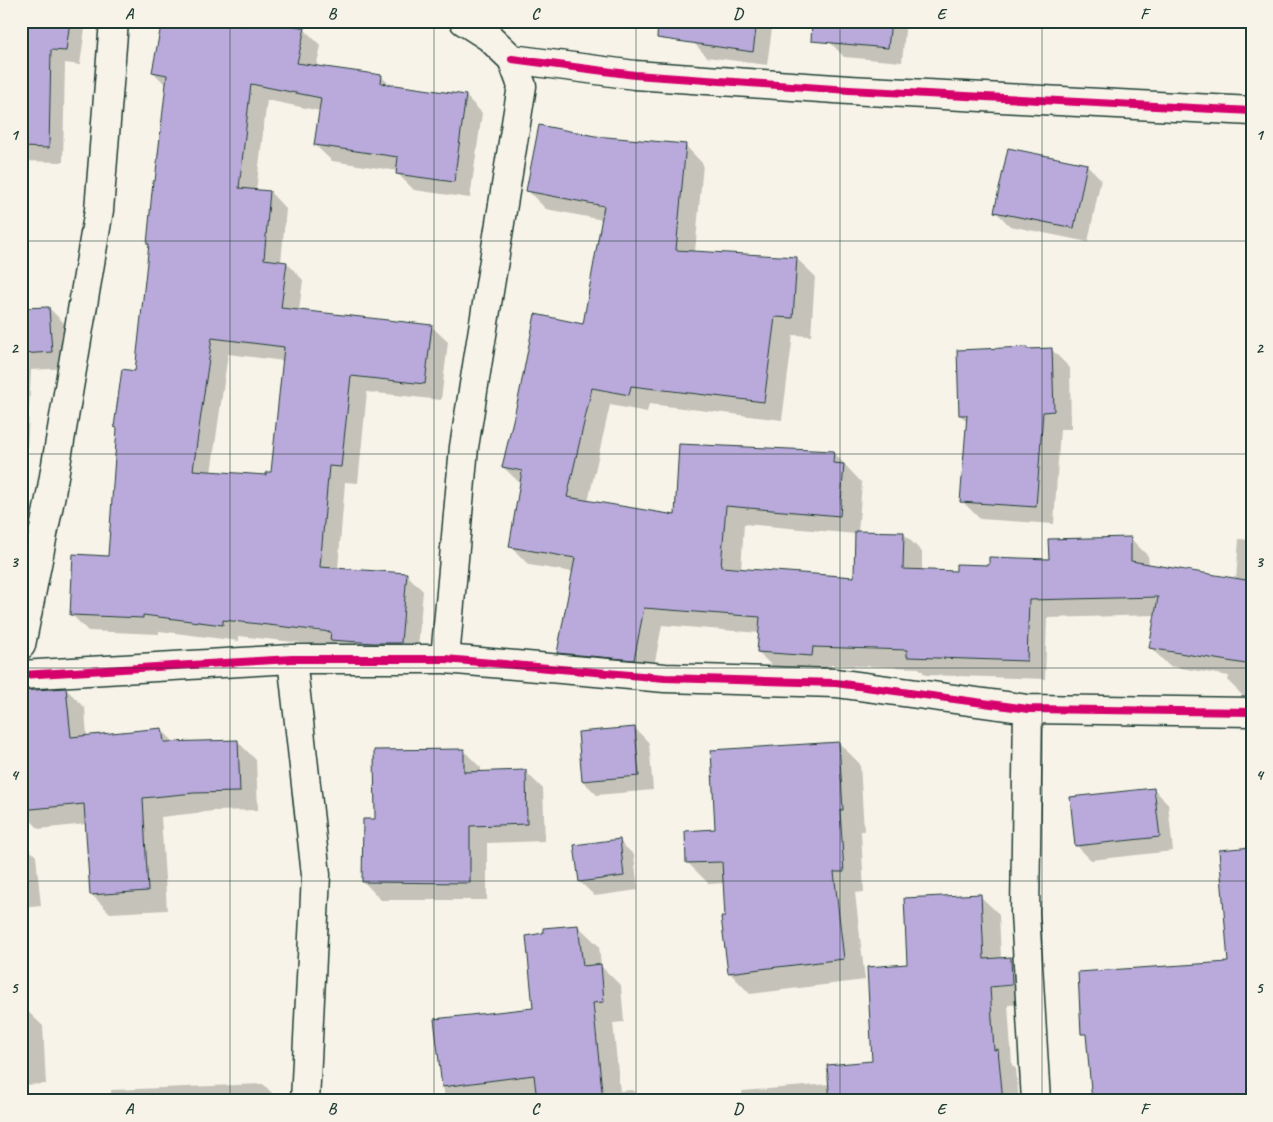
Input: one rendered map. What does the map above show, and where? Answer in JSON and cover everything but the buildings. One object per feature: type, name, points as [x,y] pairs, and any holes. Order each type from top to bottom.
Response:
[{"type":"street","points":[[21,645],[51,494],[99,210],[114,21]]},
{"type":"street","points":[[445,659],[464,447],[522,86],[512,59],[489,37],[464,21]]},
{"type":"street","points":[[512,59],[655,77],[849,90],[1252,111]]},
{"type":"street","points":[[292,659],[316,875],[305,1101]]},
{"type":"street","points":[[21,675],[292,659],[445,659],[665,678],[836,683],[1028,709],[1252,712]]},
{"type":"street","points":[[1028,709],[1025,913],[1036,1101]]},
{"type":"cycle path","points":[[512,59],[635,75],[849,90],[1252,111]]},
{"type":"cycle path","points":[[21,675],[292,659],[445,659],[665,678],[836,683],[1028,709],[1252,712]]}]
